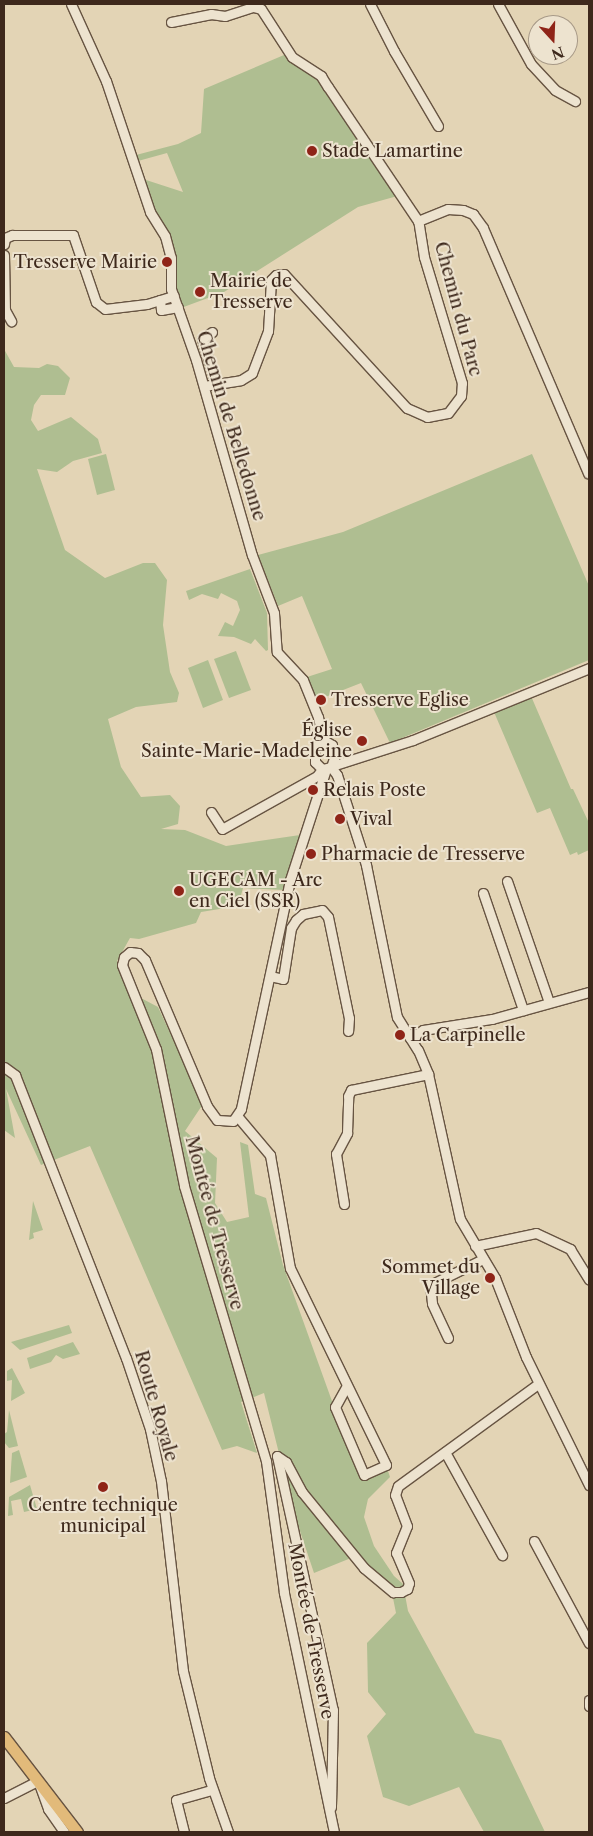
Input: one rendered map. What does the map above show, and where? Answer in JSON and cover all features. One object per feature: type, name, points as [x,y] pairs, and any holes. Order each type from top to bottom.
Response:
[{"type":"main road","points":[[4,1737],[77,1832]]},
{"type":"street","name":"Chemin de Belledonne","points":[[71,4],[106,81],[150,212],[165,236],[174,296],[204,386],[252,555],[274,613],[276,652],[303,680],[318,717],[323,740]]},
{"type":"street","points":[[370,4],[394,51],[438,126]]},
{"type":"street","points":[[498,4],[531,64],[555,90],[575,101]]},
{"type":"street","points":[[171,22],[211,14],[225,16],[255,7],[261,9],[292,58],[324,82],[418,221],[456,208],[468,211],[478,220],[588,473]]},
{"type":"street","name":"Chemin du Parc","points":[[204,386],[246,378],[252,373],[268,331],[271,280],[276,275],[284,274],[407,408],[419,416],[433,418],[454,408],[463,391],[461,374],[424,257],[418,221]]},
{"type":"street","points":[[4,244],[6,238],[12,235],[73,235],[101,308],[110,310],[174,296]]},
{"type":"street","points":[[4,255],[5,310],[11,321]]},
{"type":"street","points":[[160,300],[158,306],[161,310],[178,307]]},
{"type":"street","points":[[212,332],[202,339],[216,384]]},
{"type":"street","points":[[211,812],[222,829],[317,776],[329,766],[413,740],[589,668]]},
{"type":"street","points":[[346,1387],[336,1407],[364,1475],[386,1465],[346,1387],[290,1268],[270,1155],[238,1117],[290,880],[329,766],[332,745],[323,740],[316,744],[314,757],[329,766],[337,775],[366,865],[397,1017],[428,1074],[457,1207],[475,1246],[495,1278],[538,1384],[589,1485]]},
{"type":"street","points":[[507,881],[549,1002]]},
{"type":"street","points":[[483,893],[523,1010]]},
{"type":"street","points":[[270,976],[284,979],[291,928],[296,920],[303,914],[322,910],[328,917],[349,1018],[348,1031]]},
{"type":"street","name":"Montée de Tresserve","points":[[238,1117],[225,1123],[214,1116],[145,960],[134,951],[126,954],[123,971],[156,1049],[184,1186],[266,1461],[286,1601],[331,1810],[334,1832]]},
{"type":"street","points":[[410,1038],[423,1030],[523,1010],[589,992]]},
{"type":"street","name":"Route Royale","points":[[4,1067],[15,1075],[126,1358],[150,1429],[161,1481],[179,1651],[212,1790],[228,1832]]},
{"type":"street","points":[[344,1204],[336,1154],[347,1132],[348,1096],[351,1090],[428,1074]]},
{"type":"street","points":[[475,1246],[536,1233],[570,1249],[585,1262],[589,1280]]},
{"type":"street","points":[[448,1338],[432,1303],[430,1284],[484,1259]]},
{"type":"street","points":[[277,1456],[286,1462],[302,1492],[364,1568],[397,1593],[407,1589],[409,1583],[396,1553],[408,1526],[395,1494],[400,1484],[538,1384]]},
{"type":"street","points":[[445,1452],[502,1555]]},
{"type":"street","points":[[276,1522],[281,1521],[272,1463],[277,1456]]},
{"type":"street","points":[[277,1456],[333,1710],[334,1797],[331,1810]]},
{"type":"street","points":[[534,1541],[589,1643]]},
{"type":"street","points":[[589,1700],[589,1706]]},
{"type":"street","points":[[4,1798],[38,1781],[48,1809],[64,1832]]},
{"type":"street","points":[[184,1832],[176,1800],[212,1790]]},
{"type":"green space","points":[[284,55],[321,81],[401,195],[358,207],[224,292],[181,308],[174,285],[176,261],[171,238],[152,209],[143,179],[183,192],[167,153],[138,161],[136,155],[178,144],[201,133],[204,89]]},
{"type":"green space","points":[[4,349],[14,367],[39,368],[47,364],[58,366],[70,378],[65,395],[41,395],[34,405],[31,420],[38,431],[71,417],[98,439],[102,453],[73,461],[57,472],[37,469],[65,550],[105,578],[143,563],[155,563],[167,580],[163,625],[170,672],[179,693],[177,702],[136,707],[108,719],[121,767],[141,797],[170,795],[180,806],[178,824],[161,829],[185,830],[226,846],[300,835],[283,890],[243,888],[238,906],[201,912],[196,923],[139,939],[130,938],[117,961],[123,981],[139,997],[158,1007],[203,1104],[185,1131],[217,1158],[215,1203],[227,1222],[249,1217],[240,1142],[248,1145],[255,1194],[266,1198],[283,1265],[360,1479],[387,1468],[390,1477],[368,1499],[364,1517],[374,1546],[394,1576],[403,1584],[408,1611],[475,1733],[501,1740],[545,1832],[484,1832],[459,1787],[409,1806],[383,1797],[367,1736],[386,1714],[368,1692],[367,1643],[396,1613],[393,1598],[351,1558],[314,1573],[293,1510],[264,1393],[241,1402],[257,1453],[237,1446],[222,1450],[90,1146],[41,1165],[6,1089],[15,1138],[4,1130]]},
{"type":"green space","points":[[106,454],[115,490],[97,495],[88,459]]},
{"type":"green space","points":[[532,454],[589,586],[589,660],[390,743],[361,683],[315,701],[307,677],[332,669],[302,596],[278,606],[258,555],[343,532]]},
{"type":"green space","points":[[250,569],[267,613],[268,650],[266,651],[255,639],[251,644],[234,637],[218,636],[225,622],[233,626],[240,610],[237,601],[221,593],[218,599],[202,594],[189,600],[186,591]]},
{"type":"green space","points":[[236,651],[251,690],[229,698],[214,659]]},
{"type":"green space","points":[[208,660],[223,700],[203,708],[188,668]]},
{"type":"green space","points":[[531,696],[571,789],[573,789],[589,823],[589,850],[578,855],[577,852],[570,855],[550,808],[537,813],[494,712]]},
{"type":"green space","points":[[33,1201],[43,1230],[33,1233],[34,1238],[29,1240]]},
{"type":"green space","points":[[69,1325],[72,1333],[20,1350],[11,1342]]},
{"type":"green space","points":[[73,1342],[80,1354],[63,1359],[56,1355],[51,1362],[30,1369],[27,1358]]},
{"type":"green space","points":[[12,1368],[25,1393],[11,1401],[12,1380],[7,1381],[7,1371]]},
{"type":"green space","points":[[9,1410],[18,1446],[9,1448],[4,1442],[4,1434],[7,1432]]},
{"type":"green space","points":[[19,1450],[27,1477],[10,1483],[12,1453]]},
{"type":"green space","points":[[30,1485],[37,1509],[24,1512],[21,1499],[11,1501],[13,1515],[8,1516],[9,1497]]},
{"type":"place","name":"Stade Lamartine","points":[[312,151]]},
{"type":"place","name":"Tresserve Mairie","points":[[167,262]]},
{"type":"place","name":"Mairie de Tresserve","points":[[200,292]]},
{"type":"place","name":"Tresserve Eglise","points":[[321,700]]},
{"type":"place","name":"Église Sainte-Marie-Madeleine","points":[[362,741]]},
{"type":"place","name":"Relais Poste","points":[[313,790]]},
{"type":"place","name":"Vival","points":[[340,819]]},
{"type":"place","name":"Pharmacie de Tresserve","points":[[311,854]]},
{"type":"place","name":"UGECAM - Arc en Ciel (SSR)","points":[[179,891]]},
{"type":"place","name":"La Carpinelle","points":[[400,1035]]},
{"type":"place","name":"Sommet du Village","points":[[490,1278]]},
{"type":"place","name":"Centre technique municipal","points":[[103,1487]]}]
